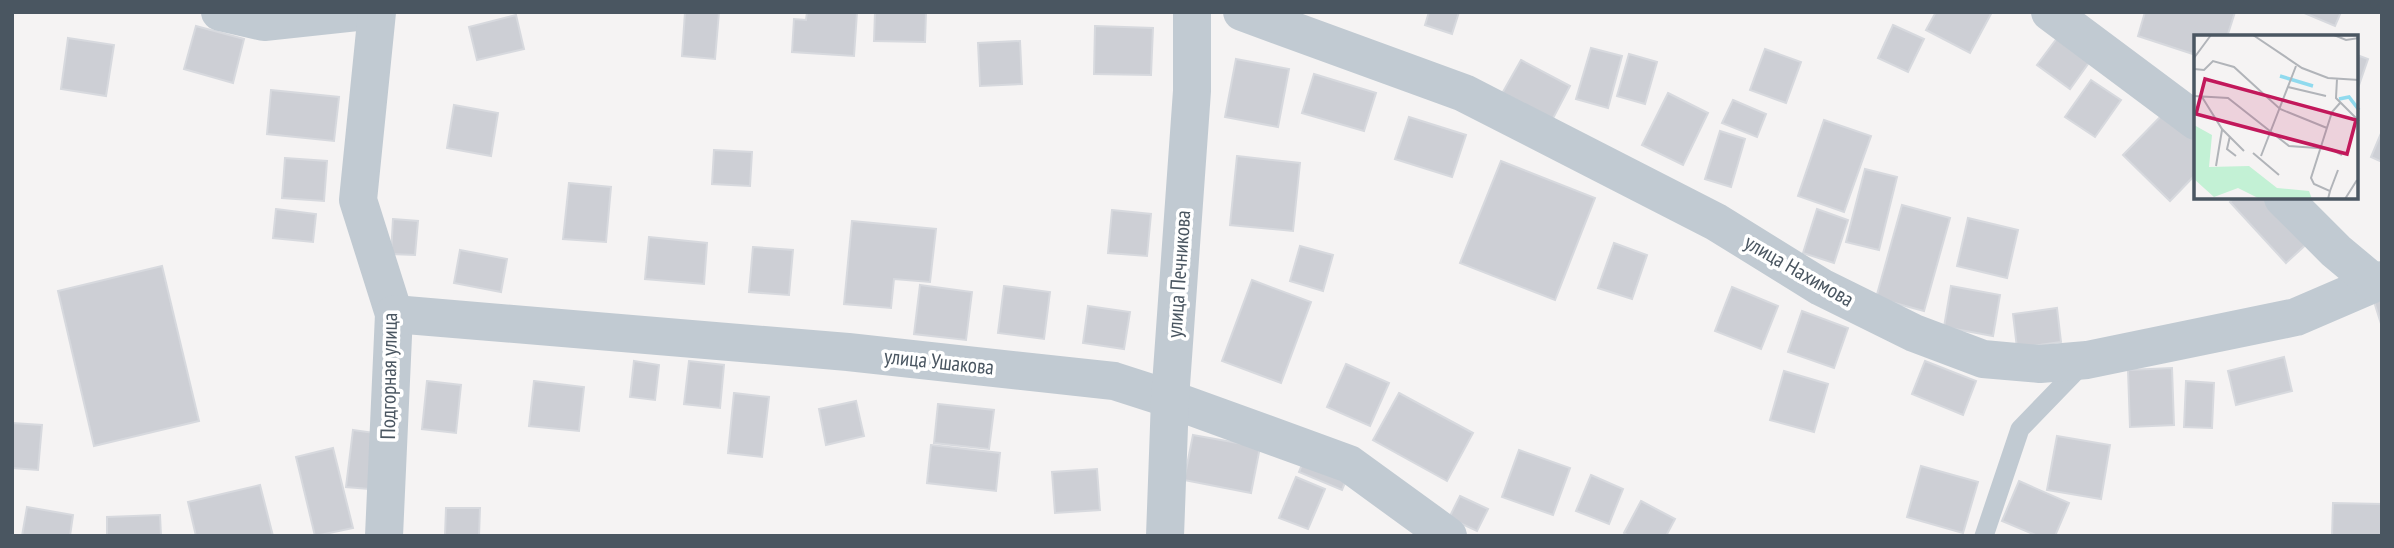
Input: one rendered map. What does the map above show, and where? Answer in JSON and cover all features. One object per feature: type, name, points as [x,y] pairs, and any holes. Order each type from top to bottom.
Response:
[{"type":"street","points":[[220,12],[264,22],[357,12]]},
{"type":"street","name":"Подгорная улица","points":[[377,12],[358,200],[394,314],[384,536]]},
{"type":"street","name":"улица Печникова","points":[[1165,536],[1170,399],[1192,91],[1192,12]]},
{"type":"street","name":"улица Нахимова","points":[[1242,12],[1464,93],[1716,222],[1821,287],[1914,333],[1983,359],[2040,364],[2087,360],[2296,317],[2377,281]]},
{"type":"street","points":[[2050,12],[2194,120]]},
{"type":"street","points":[[2285,200],[2336,251],[2377,281]]},
{"type":"street","name":"улица Ушакова","points":[[394,314],[861,353],[1114,381],[1349,464],[1448,536]]},
{"type":"lane","points":[[1984,536],[2020,429],[2087,360]]},
{"type":"building","points":[[685,12],[719,12],[715,59],[682,56]]},
{"type":"building","points":[[807,12],[857,12],[854,56],[792,52],[794,19],[806,20]]},
{"type":"building","points":[[875,12],[926,12],[925,42],[874,41]]},
{"type":"building","points":[[1429,12],[1459,12],[1452,34],[1425,25]]},
{"type":"building","points":[[1936,12],[1992,12],[1970,53],[1926,30]]},
{"type":"building","points":[[2145,12],[2235,12],[2228,35],[2194,35],[2194,54],[2138,36]]},
{"type":"building","points":[[2302,12],[2341,12],[2335,26]]},
{"type":"building","points":[[516,15],[524,49],[477,60],[469,27]]},
{"type":"building","points":[[1893,25],[1924,39],[1908,72],[1878,58]]},
{"type":"building","points":[[196,26],[244,39],[233,83],[184,69]]},
{"type":"building","points":[[1095,26],[1153,28],[1151,75],[1094,74]]},
{"type":"building","points":[[2061,33],[2093,57],[2070,89],[2037,65]]},
{"type":"building","points":[[68,38],[114,45],[106,96],[61,89]]},
{"type":"building","points":[[1020,41],[1022,84],[980,86],[978,43]]},
{"type":"building","points":[[1591,48],[1622,56],[1608,108],[1576,99]]},
{"type":"building","points":[[1765,49],[1801,62],[1786,103],[1750,90]]},
{"type":"building","points":[[1629,54],[1657,62],[1645,104],[1617,96]]},
{"type":"building","points":[[2359,56],[2368,59],[2359,85]]},
{"type":"building","points":[[1236,59],[1289,69],[1278,127],[1225,117]]},
{"type":"building","points":[[1521,60],[1570,86],[1550,124],[1500,97]]},
{"type":"building","points":[[1314,74],[1376,93],[1364,131],[1302,113]]},
{"type":"building","points":[[2091,80],[2121,100],[2095,137],[2065,117]]},
{"type":"building","points":[[271,90],[339,97],[334,141],[267,134]]},
{"type":"building","points":[[1668,93],[1708,113],[1683,165],[1642,145]]},
{"type":"building","points":[[1733,100],[1766,114],[1757,137],[1722,123]]},
{"type":"building","points":[[454,105],[498,113],[491,156],[447,148]]},
{"type":"building","points":[[2168,109],[2194,134],[2194,176],[2170,201],[2123,155]]},
{"type":"building","points":[[1409,117],[1466,135],[1452,177],[1395,159]]},
{"type":"building","points":[[1824,120],[1871,136],[1844,212],[1798,196]]},
{"type":"building","points":[[1720,131],[1745,139],[1731,187],[1705,179]]},
{"type":"building","points":[[2382,131],[2382,162],[2371,157]]},
{"type":"building","points":[[714,150],[752,152],[750,186],[712,184]]},
{"type":"building","points":[[1237,156],[1300,163],[1293,231],[1230,225]]},
{"type":"building","points":[[285,158],[327,161],[324,201],[282,198]]},
{"type":"building","points":[[1501,161],[1595,198],[1555,300],[1460,263]]},
{"type":"building","points":[[1865,169],[1897,177],[1879,250],[1846,242]]},
{"type":"building","points":[[569,183],[611,187],[606,242],[563,239]]},
{"type":"building","points":[[2274,200],[2311,240],[2286,263],[2230,202]]},
{"type":"building","points":[[1902,205],[1950,218],[1924,311],[1876,298]]},
{"type":"building","points":[[276,209],[316,214],[313,242],[273,238]]},
{"type":"building","points":[[1817,209],[1848,220],[1834,263],[1803,253]]},
{"type":"building","points":[[1112,210],[1151,214],[1147,256],[1108,253]]},
{"type":"building","points":[[1968,218],[2018,230],[2007,278],[1957,266]]},
{"type":"building","points":[[393,219],[418,221],[415,255],[391,254]]},
{"type":"building","points":[[852,221],[936,229],[930,282],[894,279],[891,308],[844,304]]},
{"type":"building","points":[[649,237],[707,243],[704,284],[645,279]]},
{"type":"building","points":[[1614,243],[1647,255],[1632,299],[1598,288]]},
{"type":"building","points":[[1300,246],[1333,255],[1323,291],[1290,281]]},
{"type":"building","points":[[753,247],[793,250],[789,295],[749,292]]},
{"type":"building","points":[[460,250],[507,259],[501,292],[454,283]]},
{"type":"building","points":[[162,266],[199,421],[94,446],[58,291]]},
{"type":"building","points":[[1252,280],[1311,302],[1281,383],[1222,361]]},
{"type":"building","points":[[920,285],[972,292],[966,340],[914,334]]},
{"type":"building","points":[[1004,286],[1050,292],[1044,339],[998,333]]},
{"type":"building","points":[[1951,286],[2000,295],[1993,336],[1944,327]]},
{"type":"building","points":[[1732,287],[1778,306],[1761,349],[1715,331]]},
{"type":"building","points":[[2382,289],[2382,327],[2371,292]]},
{"type":"building","points":[[1088,306],[1130,312],[1124,349],[1083,343]]},
{"type":"building","points":[[2057,308],[2061,342],[2017,348],[2013,314]]},
{"type":"building","points":[[1802,311],[1848,328],[1834,368],[1788,352]]},
{"type":"building","points":[[2284,357],[2292,391],[2236,405],[2228,371]]},
{"type":"building","points":[[634,361],[659,365],[655,400],[630,397]]},
{"type":"building","points":[[689,361],[724,365],[720,408],[684,404]]},
{"type":"building","points":[[1925,361],[1976,381],[1963,415],[1912,394]]},
{"type":"building","points":[[1346,364],[1389,383],[1370,426],[1327,407]]},
{"type":"building","points":[[2172,368],[2174,425],[2130,427],[2128,370]]},
{"type":"building","points":[[1784,371],[1828,384],[1814,432],[1770,420]]},
{"type":"building","points":[[427,381],[461,385],[456,433],[422,429]]},
{"type":"building","points":[[534,381],[584,387],[579,431],[529,426]]},
{"type":"building","points":[[2186,381],[2214,383],[2212,428],[2184,427]]},
{"type":"building","points":[[734,393],[769,397],[762,457],[728,453]]},
{"type":"building","points":[[1399,393],[1473,433],[1447,481],[1373,440]]},
{"type":"building","points":[[856,401],[864,436],[826,445],[819,409]]},
{"type":"building","points":[[938,404],[994,410],[989,449],[934,443]]},
{"type":"building","points":[[12,423],[42,425],[38,470],[12,468]]},
{"type":"building","points":[[353,430],[375,433],[369,489],[346,487]]},
{"type":"building","points":[[1193,435],[1260,447],[1251,493],[1184,480]]},
{"type":"building","points":[[2057,436],[2110,445],[2101,499],[2047,490]]},
{"type":"building","points":[[931,445],[1000,453],[996,491],[927,483]]},
{"type":"building","points":[[333,448],[353,528],[315,536],[296,457]]},
{"type":"building","points":[[1519,450],[1570,468],[1553,515],[1502,497]]},
{"type":"building","points":[[1306,455],[1349,473],[1342,490],[1299,472]]},
{"type":"building","points":[[1921,466],[1978,482],[1963,533],[1907,517]]},
{"type":"building","points":[[1097,469],[1100,510],[1055,513],[1052,472]]},
{"type":"building","points":[[1591,475],[1623,489],[1609,524],[1576,511]]},
{"type":"building","points":[[1296,477],[1325,489],[1308,529],[1279,518]]},
{"type":"building","points":[[2019,481],[2069,503],[2055,536],[2038,536],[2002,521]]},
{"type":"building","points":[[260,485],[273,536],[196,536],[188,502]]},
{"type":"building","points":[[1460,496],[1488,509],[1477,531],[1449,518]]},
{"type":"building","points":[[1641,501],[1675,519],[1666,536],[1629,536],[1624,533]]},
{"type":"building","points":[[2333,503],[2382,504],[2382,536],[2332,536]]},
{"type":"building","points":[[27,507],[73,515],[70,536],[22,536]]},
{"type":"building","points":[[446,508],[480,508],[479,536],[445,536]]},
{"type":"building","points":[[160,515],[161,536],[107,536],[107,517]]}]
